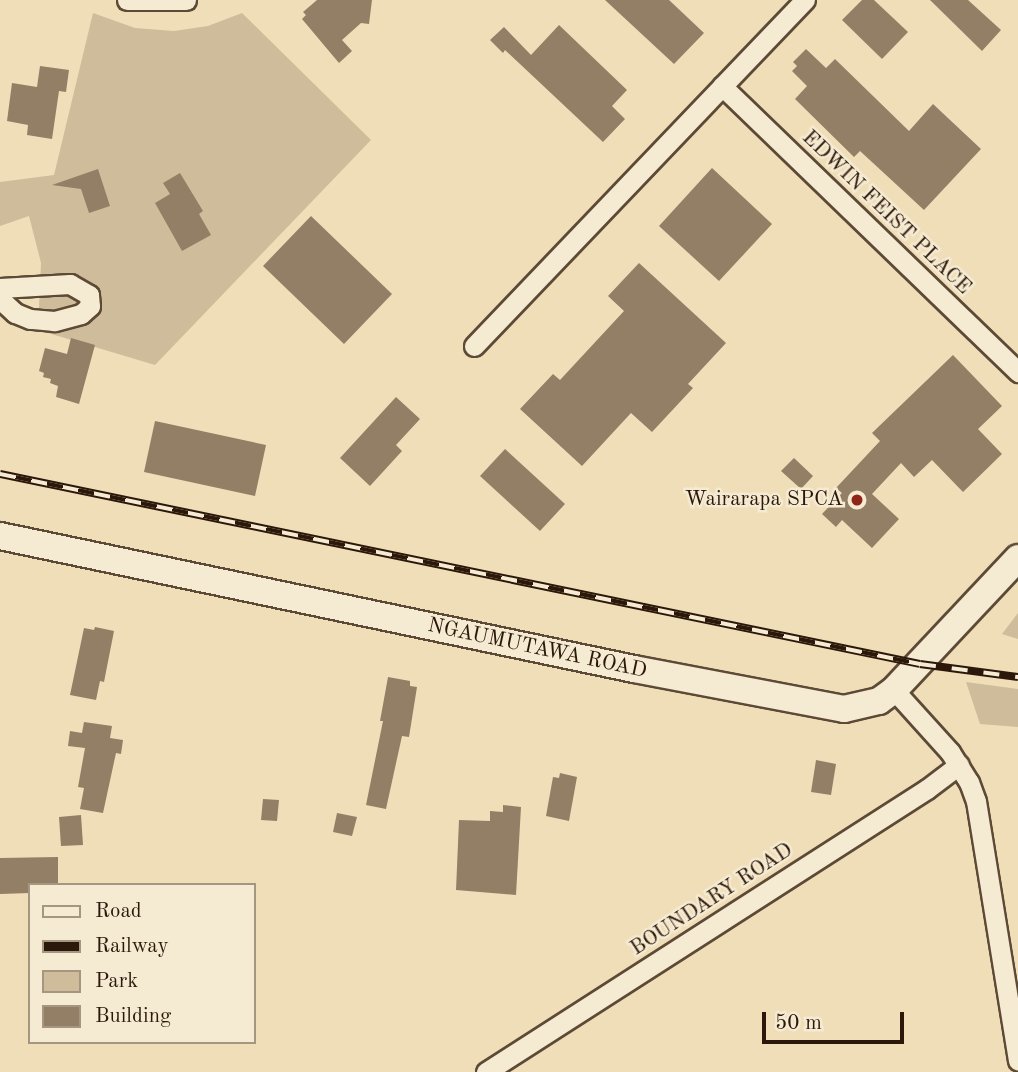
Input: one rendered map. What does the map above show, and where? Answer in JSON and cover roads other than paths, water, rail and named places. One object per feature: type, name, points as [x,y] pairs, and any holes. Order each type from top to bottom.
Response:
[{"type":"main road","name":"NGAUMUTAWA ROAD","points":[[0,536],[621,666],[845,709],[879,701],[894,690],[1018,558]]},
{"type":"street","points":[[127,0],[186,0]]},
{"type":"street","points":[[474,346],[805,0]]},
{"type":"street","name":"EDWIN FEIST PLACE","points":[[722,86],[1018,372]]},
{"type":"street","points":[[0,288],[70,284],[89,295],[90,306],[81,314],[54,321],[30,319],[15,313],[0,299]]},
{"type":"street","points":[[894,690],[959,765],[972,792],[982,827],[1018,1061]]},
{"type":"street","name":"BOUNDARY ROAD","points":[[486,1072],[928,789],[959,765]]},
{"type":"railway","points":[[0,474],[920,664],[1018,677]]},
{"type":"place","name":"Wairarapa SPCA","points":[[857,500]]}]
